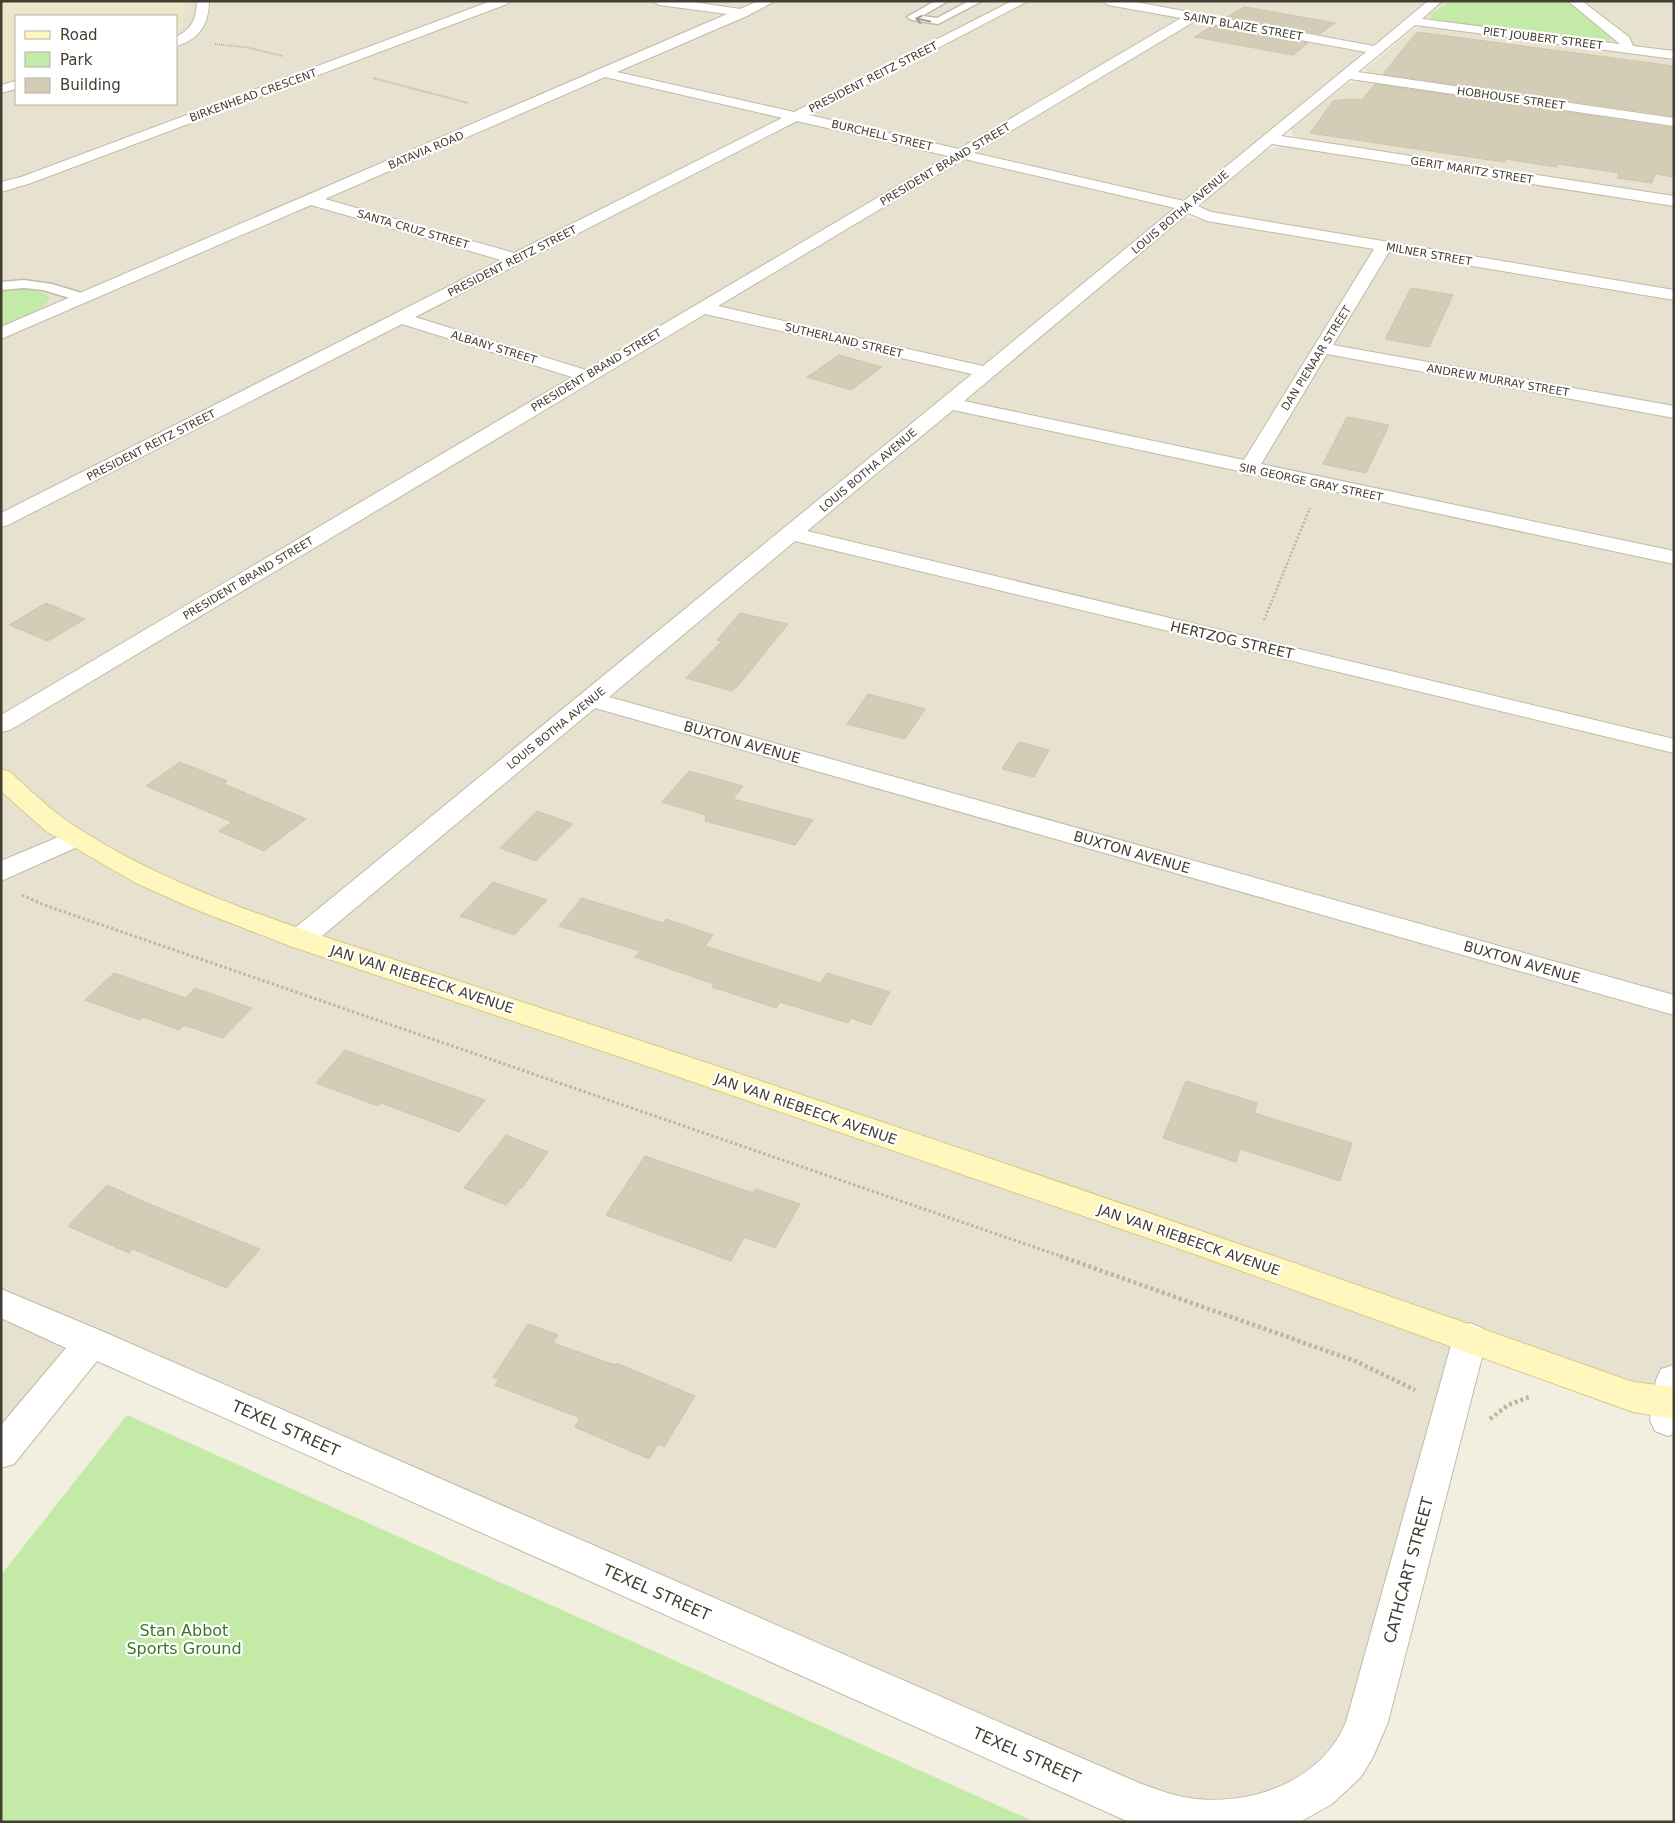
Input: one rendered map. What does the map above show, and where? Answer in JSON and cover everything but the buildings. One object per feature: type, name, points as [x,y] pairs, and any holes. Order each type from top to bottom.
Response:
[{"type":"street","points":[[178,41],[190,35],[201,24],[203,1]]},
{"type":"street","points":[[659,1],[744,12]]},
{"type":"street","name":"BATAVIA ROAD","points":[[1,334],[769,1]]},
{"type":"street","name":"PRESIDENT REITZ STREET","points":[[1,521],[1022,1]]},
{"type":"street","name":"SAINT BLAIZE STREET","points":[[1108,1],[1377,50]]},
{"type":"street","name":"LOUIS BOTHA AVENUE","points":[[300,939],[1436,1]]},
{"type":"street","points":[[1574,1],[1624,40],[1627,45],[1626,49]]},
{"type":"street","name":"BIRKENHEAD CRESCENT","points":[[1,187],[35,176],[497,2]]},
{"type":"street","name":"PRESIDENT BRAND STREET","points":[[1,724],[1192,16]]},
{"type":"street","name":"PIET JOUBERT STREET","points":[[1412,21],[1674,55]]},
{"type":"street","name":"BURCHELL STREET","points":[[605,72],[962,153],[1187,207]]},
{"type":"street","name":"HOBHOUSE STREET","points":[[1348,74],[1674,122]]},
{"type":"street","points":[[1,89],[15,85]]},
{"type":"street","name":"GERIT MARITZ STREET","points":[[1270,139],[1674,201]]},
{"type":"street","name":"SANTA CRUZ STREET","points":[[310,200],[517,258]]},
{"type":"street","name":"MILNER STREET","points":[[1187,207],[1207,216],[1674,295]]},
{"type":"street","name":"DAN PIENAAR STREET","points":[[1248,468],[1384,247]]},
{"type":"street","name":"SUTHERLAND STREET","points":[[702,308],[987,372]]},
{"type":"street","name":"ALBANY STREET","points":[[401,318],[587,376]]},
{"type":"street","name":"ANDREW MURRAY STREET","points":[[1322,348],[1674,412]]},
{"type":"street","name":"SIR GEORGE GRAY STREET","points":[[949,403],[1320,484],[1674,558]]},
{"type":"street","name":"HERTZOG STREET","points":[[791,534],[1674,746]]},
{"type":"street","name":"BUXTON AVENUE","points":[[590,699],[1674,1005]]},
{"type":"street","name":"JAN VAN RIEBEECK AVENUE","points":[[1,777],[55,825],[146,877],[202,902],[300,939],[662,1059],[1212,1247],[1633,1398],[1672,1406]]},
{"type":"street","points":[[8,882],[75,838]]},
{"type":"street","name":"TEXEL STREET","points":[[1,1303],[1135,1803],[1170,1815],[1205,1821],[1228,1820],[1253,1817],[1288,1806],[1319,1787]]},
{"type":"street","name":"CATHCART STREET","points":[[1319,1787],[1347,1761],[1360,1740],[1367,1722],[1470,1338]]},
{"type":"street","points":[[1,1452],[92,1342]]},
{"type":"lane","points":[[977,1],[966,6],[938,21],[912,17],[942,1],[966,6],[1000,13]]},
{"type":"lane","points":[[1,286],[26,283],[43,284],[83,298]]},
{"type":"path","points":[[213,44],[245,48],[288,57]]},
{"type":"path","points":[[371,78],[474,104]]},
{"type":"path","points":[[1252,645],[1320,484]]},
{"type":"path","points":[[8,882],[47,906],[1119,1276],[1355,1361],[1415,1390]]},
{"type":"path","points":[[1490,1419],[1503,1407],[1517,1400],[1534,1396]]},
{"type":"shaded area","points":[[1,1],[1674,1],[1674,52],[1406,18],[1167,214],[1674,299],[1674,1374],[1669,1400],[1475,1333],[1340,1775],[1183,1822],[89,1343],[1,1449]]},
{"type":"shaded area","points":[[1,1],[186,1],[183,25],[178,30],[178,15],[15,15],[15,79],[1,83]]},
{"type":"shaded area","points":[[1419,27],[1674,58],[1674,119],[1373,75],[1365,70],[1412,30]]},
{"type":"shaded area","points":[[1360,81],[1674,125],[1674,197],[1303,140],[1292,135],[1292,128],[1346,84]]},
{"type":"shaded area","points":[[1282,146],[1674,205],[1674,290],[1219,215],[1204,210],[1202,206],[1204,202],[1267,150]]},
{"type":"green space","points":[[1450,1],[1567,1],[1612,37],[1607,41],[1595,42],[1437,21],[1431,18],[1430,15]]},
{"type":"green space","points":[[35,290],[47,295],[49,298],[46,304],[21,319],[1,326],[1,291]]},
{"type":"green space","name":"Stan Abbot Sports Ground","points":[[127,1415],[1035,1822],[1,1822],[1,1575]]}]
